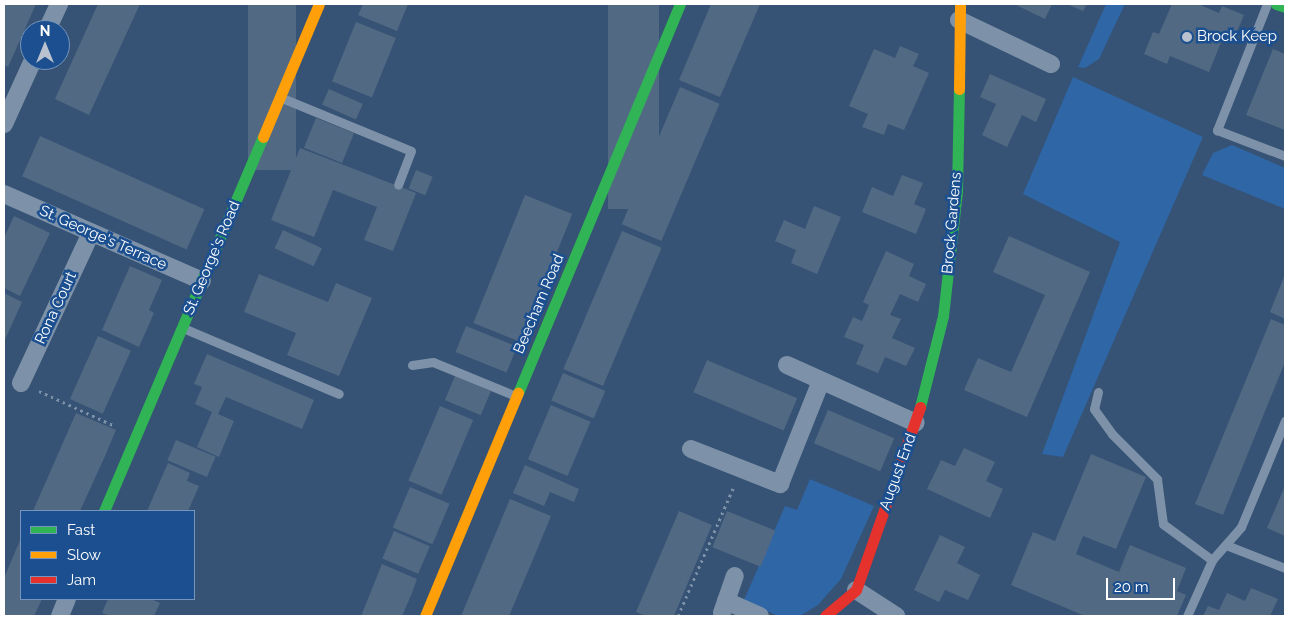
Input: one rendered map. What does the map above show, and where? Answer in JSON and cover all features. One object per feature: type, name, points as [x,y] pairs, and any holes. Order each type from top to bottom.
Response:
[{"type":"street","points":[[51,20],[58,4]]},
{"type":"street","name":"St. George's Road","points":[[104,510],[319,4]]},
{"type":"street","name":"Beecham Road","points":[[425,616],[680,4]]},
{"type":"street","points":[[1276,4],[1285,8]]},
{"type":"street","name":"Brock Gardens","points":[[916,423],[943,316],[956,200],[959,12],[1051,64]]},
{"type":"street","points":[[4,124],[28,70]]},
{"type":"street","name":"St. George's Terrace","points":[[4,194],[202,281]]},
{"type":"street","name":"Rona Court","points":[[21,383],[91,232]]},
{"type":"street","name":"August End","points":[[787,365],[821,382],[916,423],[856,590]]},
{"type":"street","points":[[692,449],[780,484],[821,382]]},
{"type":"street","points":[[735,576],[724,607],[760,616]]},
{"type":"street","points":[[825,616],[856,590],[896,616]]},
{"type":"street","points":[[60,616],[67,600]]},
{"type":"lane","points":[[1267,4],[1217,130],[1285,156]]},
{"type":"lane","points":[[279,97],[411,151],[398,185]]},
{"type":"lane","points":[[183,328],[339,394]]},
{"type":"lane","points":[[412,365],[433,362],[516,396]]},
{"type":"lane","points":[[1098,392],[1094,410],[1112,434],[1158,479],[1164,524],[1212,560]]},
{"type":"lane","points":[[1187,616],[1212,560],[1241,527],[1285,421]]},
{"type":"lane","points":[[1226,545],[1285,568]]},
{"type":"path","points":[[21,383],[136,435]]},
{"type":"path","points":[[678,616],[741,470]]},
{"type":"shaded area","points":[[1106,4],[1125,4],[1099,59],[1085,68],[1078,67]]},
{"type":"shaded area","points":[[1073,77],[1203,137],[1063,457],[1042,454],[1120,242],[1023,194]]},
{"type":"shaded area","points":[[1232,145],[1285,168],[1285,209],[1202,175],[1213,153]]},
{"type":"shaded area","points":[[810,479],[874,506],[841,579],[818,605],[800,616],[778,616],[744,600],[785,506],[797,510]]},
{"type":"building","points":[[4,4],[36,4],[29,20],[20,20],[20,40],[8,67],[4,65]]},
{"type":"building","points":[[98,4],[140,4],[89,115],[55,99],[68,70],[70,70],[70,66]]},
{"type":"building","points":[[248,4],[296,4],[296,170],[248,170]]},
{"type":"building","points":[[363,4],[408,4],[397,31],[358,15]]},
{"type":"building","points":[[608,4],[659,4],[659,209],[608,209]]},
{"type":"building","points":[[711,4],[760,4],[720,97],[679,80]]},
{"type":"building","points":[[1014,4],[1052,4],[1045,19]]},
{"type":"building","points":[[1067,4],[1087,4],[1083,11]]},
{"type":"building","name":"Brock Keep","points":[[1172,4],[1198,4],[1219,13],[1222,6],[1244,15],[1234,39],[1224,35],[1209,72],[1170,56],[1167,64],[1144,54],[1153,32],[1159,34]]},
{"type":"building","points":[[356,22],[396,38],[372,97],[332,81]]},
{"type":"building","points":[[900,46],[919,54],[913,66],[929,73],[904,130],[888,124],[884,135],[862,127],[868,114],[849,106],[874,49],[895,58]]},
{"type":"building","points":[[1273,49],[1285,54],[1285,130],[1246,115]]},
{"type":"building","points":[[990,74],[1046,99],[1036,122],[1022,115],[1007,147],[982,135],[996,104],[980,97]]},
{"type":"building","points":[[680,87],[720,104],[661,241],[622,224]]},
{"type":"building","points":[[329,89],[363,104],[356,120],[322,105]]},
{"type":"building","points":[[316,118],[354,133],[342,163],[304,148]]},
{"type":"building","points":[[40,136],[204,209],[187,249],[22,176]]},
{"type":"building","points":[[300,148],[416,193],[393,251],[364,240],[377,207],[333,190],[314,237],[271,220]]},
{"type":"building","points":[[416,170],[433,177],[425,195],[409,189]]},
{"type":"building","points":[[902,175],[923,183],[914,204],[926,209],[916,234],[862,212],[872,187],[893,196]]},
{"type":"building","points":[[525,195],[572,214],[521,342],[473,323]]},
{"type":"building","points":[[814,206],[841,217],[817,274],[791,263],[796,250],[775,241],[784,220],[805,229]]},
{"type":"building","points":[[14,216],[50,233],[20,296],[4,288],[4,238]]},
{"type":"building","points":[[283,230],[322,248],[314,266],[275,248]]},
{"type":"building","points":[[622,231],[662,248],[603,386],[563,369]]},
{"type":"building","points":[[1009,236],[1090,272],[1027,417],[964,390],[978,358],[1011,372],[1045,295],[993,272]]},
{"type":"building","points":[[886,251],[914,264],[909,276],[926,284],[918,302],[900,294],[890,315],[901,319],[892,338],[915,348],[906,366],[885,357],[878,373],[856,364],[864,345],[844,337],[853,317],[862,321],[869,305],[863,302]]},
{"type":"building","points":[[130,266],[162,280],[149,310],[154,313],[139,347],[102,330]]},
{"type":"building","points":[[259,274],[328,302],[336,283],[372,298],[339,376],[287,355],[296,333],[244,312]]},
{"type":"building","points":[[1285,274],[1285,319],[1270,312]]},
{"type":"building","points":[[4,293],[22,302],[4,342]]},
{"type":"building","points":[[1271,319],[1285,325],[1285,362],[1223,515],[1195,504]]},
{"type":"building","points":[[466,326],[517,347],[507,373],[456,352]]},
{"type":"building","points":[[98,336],[131,351],[103,414],[70,399]]},
{"type":"building","points":[[207,354],[314,400],[302,429],[226,397],[218,414],[234,421],[219,457],[197,447],[212,412],[195,404],[202,387],[194,384]]},
{"type":"building","points":[[707,360],[797,398],[784,431],[693,392]]},
{"type":"building","points":[[563,373],[605,391],[594,419],[551,401]]},
{"type":"building","points":[[455,376],[491,391],[481,415],[445,400]]},
{"type":"building","points":[[551,405],[591,422],[568,476],[528,459]]},
{"type":"building","points":[[440,406],[473,420],[441,495],[408,481]]},
{"type":"building","points":[[828,410],[894,438],[880,471],[814,443]]},
{"type":"building","points":[[76,413],[116,430],[80,510],[33,510]]},
{"type":"building","points":[[176,440],[216,457],[207,477],[167,460]]},
{"type":"building","points":[[964,448],[995,462],[986,481],[1003,489],[990,518],[927,489],[941,460],[955,466]]},
{"type":"building","points":[[1091,454],[1146,477],[1116,549],[1083,536],[1076,554],[1119,572],[1130,545],[1186,568],[1177,591],[1186,595],[1177,616],[1085,616],[1011,585],[1033,532],[1055,541]]},
{"type":"building","points":[[168,463],[190,473],[187,481],[199,486],[188,510],[147,510]]},
{"type":"building","points":[[525,465],[579,489],[574,502],[550,492],[544,506],[513,493]]},
{"type":"building","points":[[1285,486],[1285,536],[1267,528]]},
{"type":"building","points":[[410,487],[450,504],[432,544],[393,528]]},
{"type":"building","points":[[510,499],[551,516],[534,557],[509,616],[461,616]]},
{"type":"building","points":[[679,511],[712,525],[674,616],[646,616],[636,612]]},
{"type":"building","points":[[727,511],[775,530],[761,567],[712,547]]},
{"type":"building","points":[[394,531],[430,546],[418,574],[382,559]]},
{"type":"building","points":[[940,535],[965,547],[957,563],[980,575],[968,600],[945,590],[939,602],[914,590]]},
{"type":"building","points":[[20,540],[20,600],[42,600],[34,616],[4,616],[4,578]]},
{"type":"building","points":[[382,564],[417,579],[412,593],[402,616],[361,616]]},
{"type":"building","points":[[1251,588],[1278,599],[1270,616],[1203,616],[1208,606],[1219,610],[1227,593],[1245,601]]},
{"type":"building","points":[[108,600],[153,600],[160,603],[154,616],[110,616],[102,613]]},
{"type":"traffic: fast","points":[[518,393],[680,4]]},
{"type":"traffic: fast","points":[[1276,4],[1285,7]]},
{"type":"traffic: fast","points":[[920,407],[943,316],[957,191],[959,89]]},
{"type":"traffic: fast","points":[[104,510],[263,137]]},
{"type":"traffic: slow","points":[[263,137],[319,4]]},
{"type":"traffic: slow","points":[[959,89],[960,4]]},
{"type":"traffic: slow","points":[[425,616],[518,393]]},
{"type":"traffic: jam","points":[[825,616],[856,590],[920,407]]},
{"type":"place","name":"Brock Keep","points":[[1187,37]]}]
